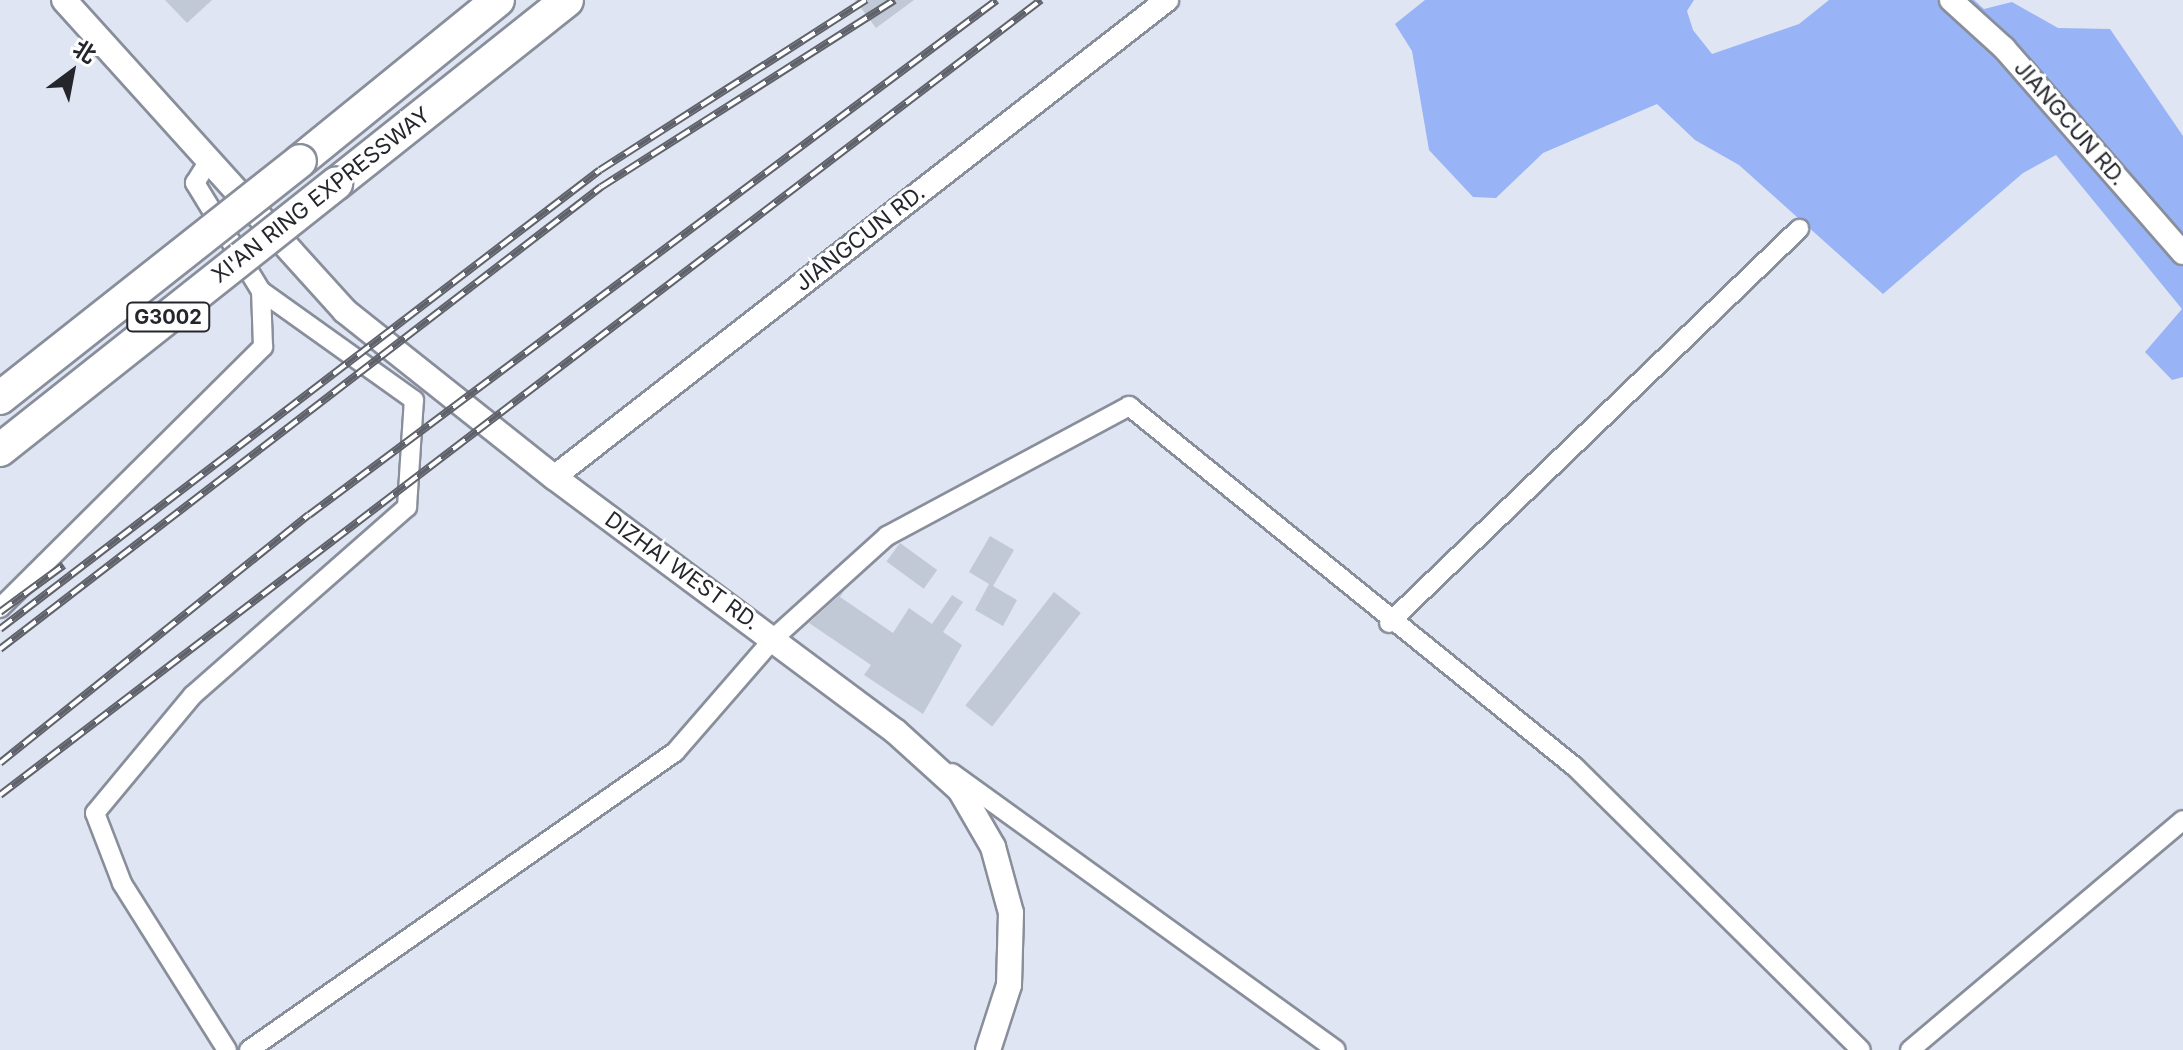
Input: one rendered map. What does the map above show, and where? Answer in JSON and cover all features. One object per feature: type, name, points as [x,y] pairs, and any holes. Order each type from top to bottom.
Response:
[{"type":"highway","name":"XI'AN RING EXPRESSWAY","points":[[0,398],[498,0]]},
{"type":"highway","name":"XI'AN RING EXPRESSWAY","points":[[0,450],[567,0]]},
{"type":"highway","points":[[460,86],[584,0]]},
{"type":"main road","name":"DIZHAI WEST RD.","points":[[64,0],[345,311],[554,477],[895,731],[960,790],[1002,870],[1013,962],[988,1050]]},
{"type":"main road","name":"DIZHAI WEST RD.","points":[[83,0],[210,159]]},
{"type":"street","name":"JIANGCUN RD.","points":[[554,477],[1167,0]]},
{"type":"street","name":"JIANGCUN RD.","points":[[1951,0],[2004,48],[2183,253]]},
{"type":"street","points":[[210,159],[195,183],[261,291],[414,400],[407,507],[193,695],[95,813],[122,883],[227,1050]]},
{"type":"street","points":[[1389,623],[1799,229]]},
{"type":"street","points":[[0,608],[263,347],[261,291]]},
{"type":"street","points":[[249,1050],[675,752],[774,638],[887,536],[1129,406],[1389,623],[1575,767],[1861,1050]]},
{"type":"street","points":[[895,731],[1336,1050]]},
{"type":"street","points":[[1910,1050],[2183,820]]},
{"type":"shaded area","points":[[1425,0],[1694,0],[1687,11],[1693,30],[1712,54],[1799,24],[1829,0],[1974,0],[1984,9],[2012,2],[2058,28],[2110,29],[2183,136],[2183,377],[2172,380],[2145,352],[2182,309],[2056,155],[2023,173],[1883,294],[1739,165],[1695,140],[1657,104],[1543,153],[1496,198],[1473,197],[1429,150],[1412,51],[1395,24]]},
{"type":"building","points":[[165,0],[212,0],[187,23]]},
{"type":"building","points":[[855,0],[914,0],[876,28]]},
{"type":"building","points":[[990,536],[1014,550],[993,586],[1017,600],[1003,626],[975,610],[989,584],[969,572]]},
{"type":"building","points":[[900,543],[937,570],[924,589],[886,562]]},
{"type":"building","points":[[844,591],[840,597],[893,633],[909,608],[932,624],[952,595],[963,602],[943,632],[962,645],[923,714],[864,675],[871,665],[809,623]]},
{"type":"building","points":[[1054,592],[1081,613],[992,726],[965,705]]},
{"type":"railway","points":[[0,629],[600,170],[866,0]]},
{"type":"railway","points":[[0,649],[601,187],[895,0]]},
{"type":"railway","points":[[0,763],[309,515],[997,0]]},
{"type":"railway","points":[[0,795],[1041,0]]},
{"type":"railway","points":[[0,612],[64,565]]}]
